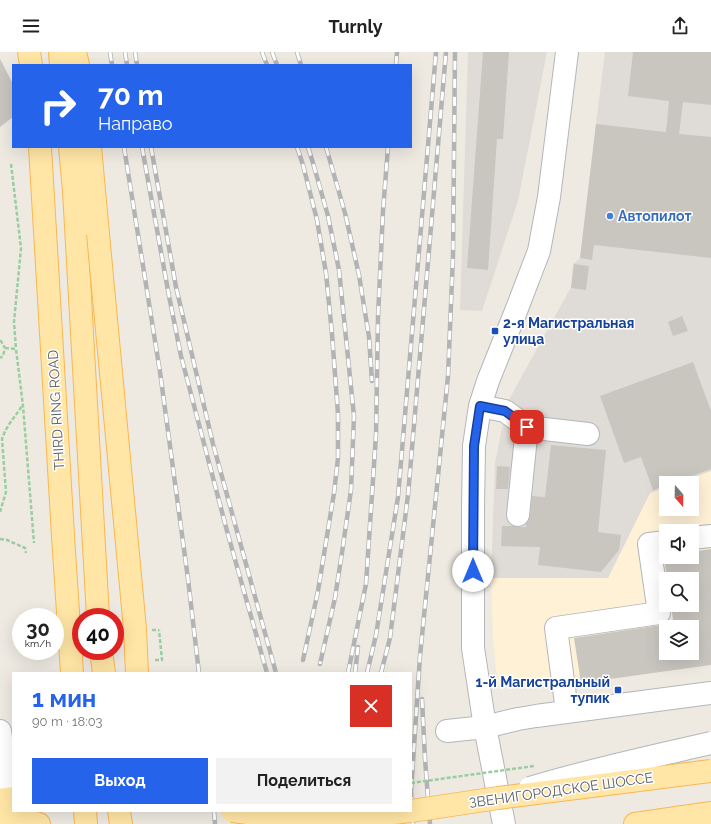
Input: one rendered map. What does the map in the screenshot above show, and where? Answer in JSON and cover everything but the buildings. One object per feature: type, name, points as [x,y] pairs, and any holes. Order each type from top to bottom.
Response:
[{"type":"main road","points":[[29,52],[31,64]]},
{"type":"main road","points":[[60,52],[61,64]]},
{"type":"main road","points":[[75,52],[78,64]]},
{"type":"main road","name":"THIRD RING ROAD","points":[[40,148],[72,672]]},
{"type":"main road","points":[[70,148],[97,608]]},
{"type":"main road","points":[[90,148],[135,629],[137,672]]},
{"type":"main road","points":[[103,660],[104,672]]},
{"type":"main road","name":"ЗВЕНИГОРОДСКОЕ ШОССЕ","points":[[412,811],[498,798],[711,771]]},
{"type":"main road","points":[[13,812],[18,818],[39,824]]},
{"type":"main road","points":[[85,812],[86,824]]},
{"type":"main road","points":[[120,812],[121,824]]},
{"type":"main road","points":[[238,812],[249,814],[308,816],[372,816]]},
{"type":"main road","name":"ЗВЕНИГОРОДСКОЕ ШОССЕ","points":[[322,824],[402,812]]},
{"type":"main road","points":[[635,824],[711,813]]},
{"type":"main road","points":[[659,824],[685,816]]},
{"type":"street","points":[[504,824],[485,727],[473,648],[474,446],[480,406],[488,381],[539,251],[549,197],[567,52]]},
{"type":"street","points":[[480,406],[505,411],[527,427],[588,434]]},
{"type":"street","points":[[518,514],[527,427]]},
{"type":"street","points":[[699,537],[711,536]]},
{"type":"street","points":[[567,712],[556,628],[659,614],[649,544],[659,543]]},
{"type":"street","points":[[447,731],[485,727],[518,719],[711,693]]},
{"type":"street","points":[[0,731],[6,803]]},
{"type":"street","points":[[498,798],[558,779],[711,744]]},
{"type":"path","points":[[11,164],[21,248],[14,322],[23,406],[34,543]]},
{"type":"path","points":[[0,341],[5,348],[3,356],[0,358]]},
{"type":"path","points":[[5,348],[16,349]]},
{"type":"path","points":[[0,512],[6,492],[2,439],[4,432],[23,406]]},
{"type":"path","points":[[0,539],[7,540],[25,548],[26,554]]},
{"type":"path","points":[[158,660],[162,660],[159,630]]},
{"type":"shaded area","points":[[468,52],[547,52],[518,201],[482,311],[460,310]]},
{"type":"shaded area","points":[[605,52],[711,52],[711,471],[697,476],[659,476],[659,490],[650,493],[608,578],[491,578],[495,463],[507,403],[571,287],[573,264],[580,258]]},
{"type":"shaded area","points":[[711,471],[711,665],[581,683],[579,676],[498,686],[493,638],[491,578],[608,578],[650,493],[659,490],[659,516],[699,516],[699,476],[697,476]]},
{"type":"railway","points":[[110,52],[112,64]]},
{"type":"railway","points":[[125,52],[127,64]]},
{"type":"railway","points":[[135,52],[137,64]]},
{"type":"railway","points":[[262,52],[267,64]]},
{"type":"railway","points":[[272,52],[277,64]]},
{"type":"railway","points":[[297,52],[301,64]]},
{"type":"railway","points":[[396,64],[397,52]]},
{"type":"railway","points":[[367,672],[376,635],[398,497],[436,52]]},
{"type":"railway","points":[[381,672],[390,638],[408,495],[446,52]]},
{"type":"railway","points":[[412,777],[420,656],[448,376],[453,256],[455,52]]},
{"type":"railway","points":[[124,148],[160,372],[199,672]]},
{"type":"railway","points":[[142,148],[181,356],[227,531],[267,672]]},
{"type":"railway","points":[[151,148],[176,287],[213,444],[276,672]]},
{"type":"railway","points":[[297,148],[317,220],[326,273],[338,414],[338,458],[334,493],[318,591],[303,660]]},
{"type":"railway","points":[[308,148],[328,216],[339,270],[354,416],[351,490],[335,598],[320,664]]},
{"type":"railway","points":[[326,148],[345,213],[359,275],[369,337],[372,381]]},
{"type":"railway","points":[[348,672],[366,584],[376,435],[378,317],[383,211],[388,148]]},
{"type":"railway","points":[[355,672],[358,647]]},
{"type":"railway","points":[[422,699],[430,824]]},
{"type":"railway","points":[[412,808],[413,824]]},
{"type":"railway","points":[[214,812],[215,824]]},
{"type":"railway","points":[[315,824],[318,812]]},
{"type":"railway","points":[[329,824],[332,812]]},
{"type":"railway","points":[[347,824],[349,812]]},
{"type":"place","name":"Автопилот","points":[[610,216]]},
{"type":"place","name":"2-я Магистральная улица","points":[[495,331]]},
{"type":"place","name":"1-й Магистральный тупик","points":[[618,690]]},
{"type":"route","points":[[473,571],[474,446],[480,406],[505,411],[527,427]]}]
